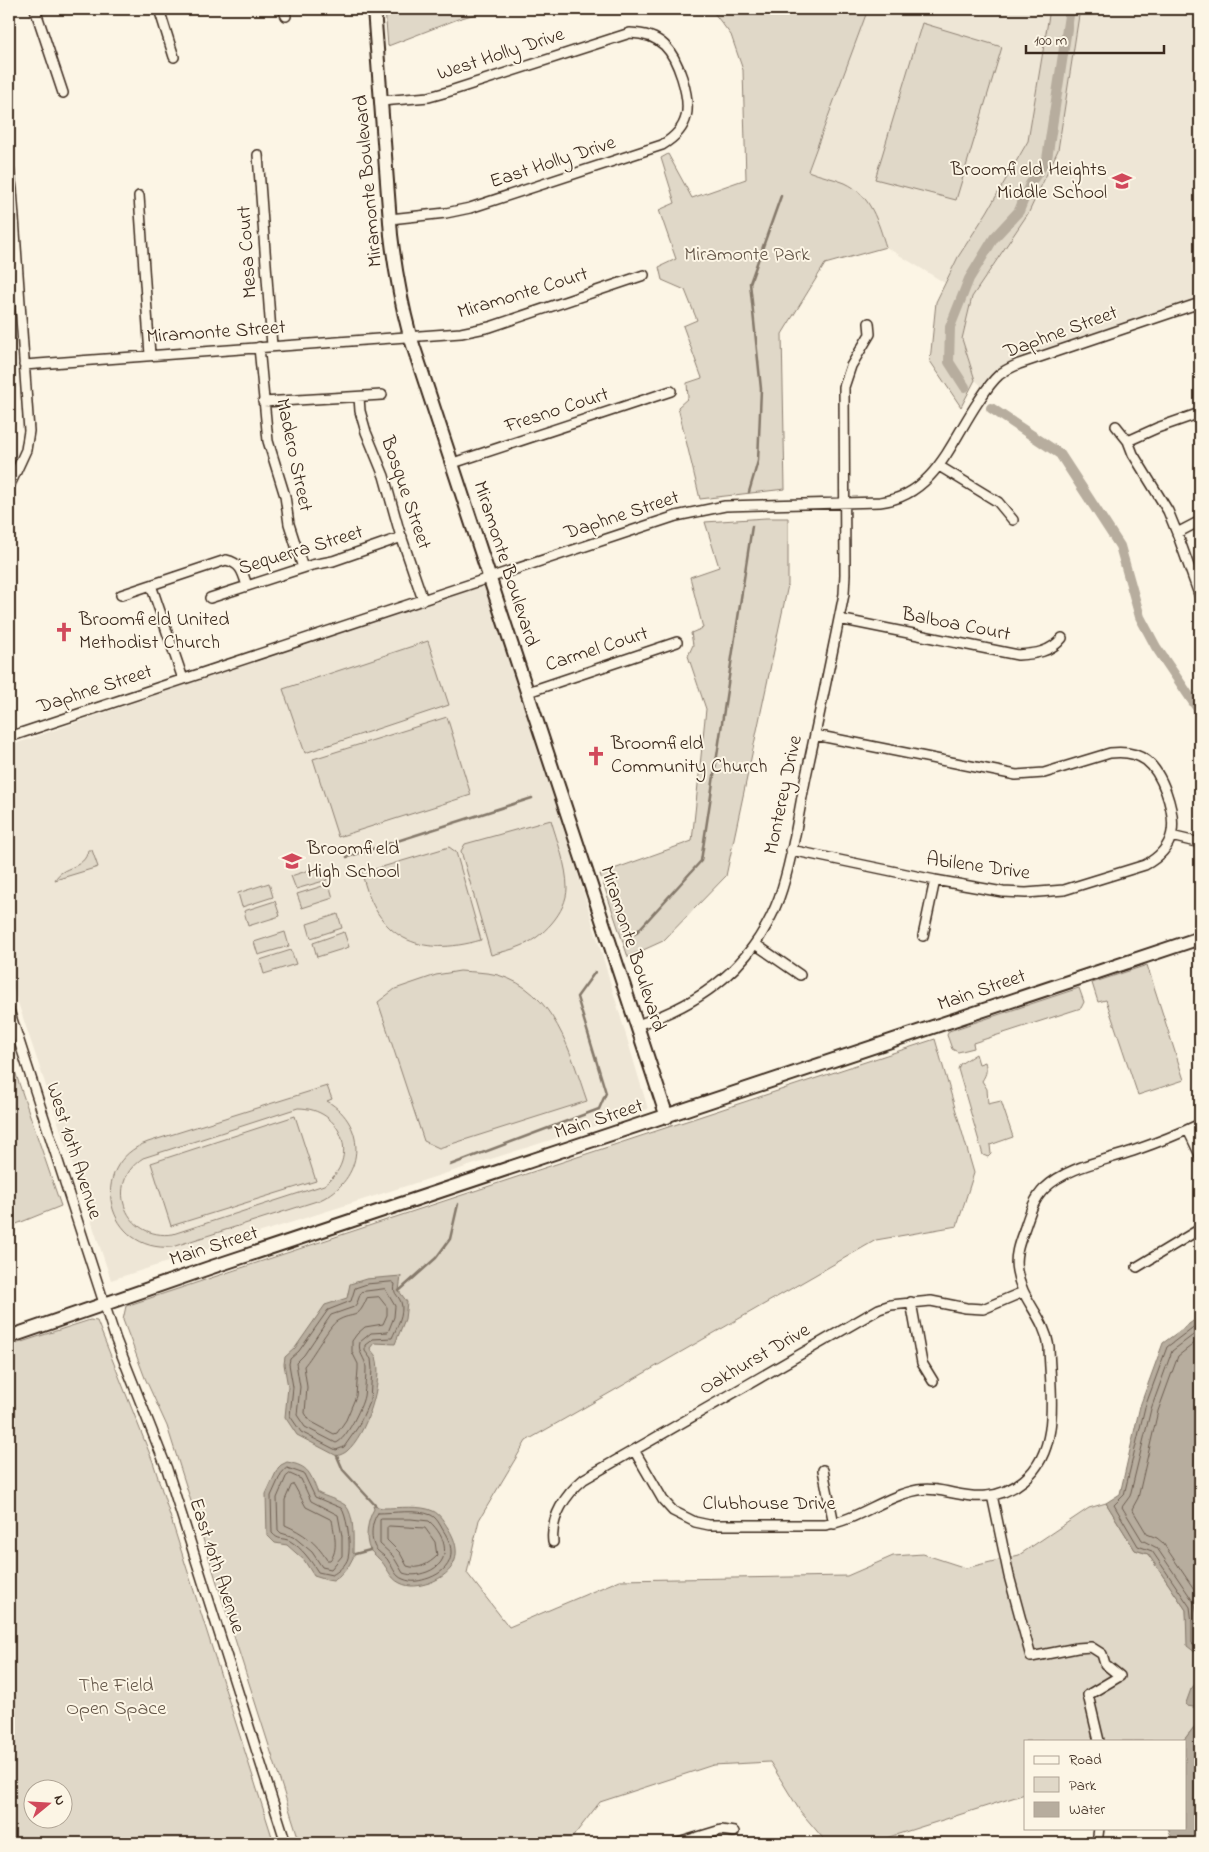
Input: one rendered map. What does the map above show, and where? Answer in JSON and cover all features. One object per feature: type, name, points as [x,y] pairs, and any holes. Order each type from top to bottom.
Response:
[{"type":"main road","name":"Miramonte Boulevard","points":[[374,9],[395,270],[410,336],[667,1117]]},
{"type":"main road","name":"Main Street","points":[[9,1337],[104,1303],[1200,938]]},
{"type":"street","points":[[35,9],[63,94]]},
{"type":"street","points":[[159,9],[174,57]]},
{"type":"street","name":"West Holly Drive","points":[[381,101],[424,97],[447,92],[630,33],[650,36],[668,48],[676,61],[686,92]]},
{"type":"street","name":"East Holly Drive","points":[[390,219],[446,213],[470,208],[662,145],[672,139],[684,124],[688,106],[686,92]]},
{"type":"street","name":"Mesa Court","points":[[258,155],[272,346]]},
{"type":"street","points":[[9,168],[12,251],[29,431],[26,450],[9,488]]},
{"type":"street","points":[[139,196],[150,355]]},
{"type":"street","name":"Miramonte Court","points":[[410,336],[461,332],[490,327],[644,275]]},
{"type":"street","name":"Daphne Street","points":[[9,737],[676,516],[697,511],[747,505],[888,501],[905,496],[926,482],[939,466],[986,390],[998,375],[1006,369],[1200,303]]},
{"type":"street","name":"Monterey Drive","points":[[637,1025],[671,1012],[707,992],[734,969],[755,944],[772,915],[779,897],[791,850],[844,594],[844,387],[851,366],[870,334],[869,323]]},
{"type":"street","name":"Miramonte Street","points":[[24,365],[410,336]]},
{"type":"street","name":"Madero Street","points":[[259,347],[268,442],[285,496],[289,524],[303,568]]},
{"type":"street","name":"Fresno Court","points":[[453,463],[671,391]]},
{"type":"street","points":[[263,402],[382,395]]},
{"type":"street","name":"Bosque Street","points":[[359,397],[360,411],[366,432],[384,476],[423,600]]},
{"type":"street","points":[[1128,441],[1157,428],[1200,413]]},
{"type":"street","points":[[1116,426],[1128,441],[1133,454],[1168,511],[1178,533],[1200,597]]},
{"type":"street","points":[[939,466],[998,502],[1014,520]]},
{"type":"street","points":[[1178,533],[1200,521]]},
{"type":"street","name":"Sequerra Street","points":[[210,598],[303,568],[333,561],[402,537]]},
{"type":"street","points":[[121,595],[226,560],[232,561],[242,569],[247,586]]},
{"type":"street","points":[[151,585],[183,679]]},
{"type":"street","name":"Balboa Court","points":[[838,620],[1018,655],[1032,654],[1054,647],[1062,638]]},
{"type":"street","name":"Carmel Court","points":[[528,692],[677,642]]},
{"type":"street","points":[[815,735],[1016,775],[1044,773],[1110,753],[1121,751],[1130,753],[1142,757],[1159,773],[1173,816],[1174,825],[1171,836],[1196,842]]},
{"type":"street","name":"Abilene Drive","points":[[791,850],[935,880],[1003,892],[1026,893],[1064,890],[1145,864],[1160,855],[1171,836]]},
{"type":"street","points":[[923,936],[935,880]]},
{"type":"street","points":[[755,944],[800,975]]},
{"type":"street","name":"West 10th Avenue","points":[[9,1010],[12,1030],[104,1303]]},
{"type":"street","name":"Clubhouse Drive","points":[[634,1450],[664,1500],[673,1511],[695,1522],[709,1525],[834,1524],[894,1498],[920,1490],[941,1490],[978,1497],[1009,1490],[1030,1474],[1042,1458],[1050,1436],[1050,1346],[1040,1318],[1023,1292],[1016,1268],[1017,1255],[1030,1212],[1042,1191],[1069,1172],[1136,1150],[1200,1124]]},
{"type":"street","points":[[1188,1130],[1200,1155]]},
{"type":"street","points":[[1138,1268],[1200,1230]]},
{"type":"street","name":"Oakhurst Drive","points":[[553,1542],[554,1522],[570,1491],[584,1479],[879,1309],[910,1302],[940,1302],[966,1308],[983,1309],[1023,1292]]},
{"type":"street","points":[[910,1302],[922,1363],[933,1381]]},
{"type":"street","name":"East 10th Avenue","points":[[104,1303],[125,1364],[158,1442],[286,1843]]},
{"type":"street","points":[[823,1470],[834,1524]]},
{"type":"street","points":[[992,1495],[1009,1576],[1031,1657],[1091,1647],[1102,1654],[1106,1664],[1120,1676],[1088,1695],[1099,1740]]},
{"type":"street","points":[[678,1843],[721,1830],[734,1832]]},
{"type":"street","points":[[1097,1843],[1099,1830]]},
{"type":"street","points":[[1077,1843],[1089,1843]]},
{"type":"shaded area","points":[[868,9],[1050,9],[1028,141],[987,212],[958,257],[945,283],[886,247],[877,220],[808,172]]},
{"type":"shaded area","name":"Broomfield Heights Middle School","points":[[1080,9],[1200,9],[1200,303],[1019,364],[986,390],[975,380],[962,339],[972,297],[1029,212],[1058,150]]},
{"type":"shaded area","name":"Broomfield High School","points":[[490,578],[648,1109],[111,1280],[9,976],[9,746]]},
{"type":"green space","points":[[385,9],[493,9],[458,19],[388,46]]},
{"type":"green space","name":"Miramonte Park","points":[[711,9],[868,9],[808,171],[845,183],[854,188],[872,210],[886,247],[825,264],[782,334],[785,489],[700,499],[678,407],[688,398],[687,383],[702,378],[683,326],[697,320],[685,290],[662,280],[659,267],[676,259],[659,210],[675,203],[661,158],[668,154],[692,198],[746,179],[743,70],[731,35]]},
{"type":"green space","points":[[1050,9],[1080,9],[1058,150],[1029,212],[972,297],[962,339],[975,380],[961,407],[930,361],[936,302],[958,257],[987,212],[1028,141]]},
{"type":"green space","points":[[922,23],[1002,47],[956,200],[875,179]]},
{"type":"green space","points":[[788,518],[788,585],[726,876],[663,941],[628,957],[600,874],[692,841],[706,709],[688,656],[693,645],[691,633],[703,628],[690,577],[719,567],[705,522]]},
{"type":"green space","points":[[428,641],[449,705],[305,753],[283,689]]},
{"type":"green space","points":[[447,717],[471,795],[338,837],[313,759]]},
{"type":"green space","points":[[551,820],[567,880],[566,897],[563,906],[552,923],[537,937],[518,947],[491,955],[461,851],[465,844]]},
{"type":"green space","points":[[449,847],[456,852],[481,940],[459,945],[438,946],[420,944],[404,938],[390,928],[378,914],[369,896],[362,873]]},
{"type":"green space","points":[[88,850],[92,850],[98,867],[55,880],[58,875],[83,861]]},
{"type":"green space","points":[[322,866],[327,880],[296,889],[291,876]]},
{"type":"green space","points":[[269,883],[273,897],[242,907],[238,893]]},
{"type":"green space","points":[[329,884],[333,898],[302,908],[297,894]]},
{"type":"green space","points":[[275,901],[280,916],[248,926],[244,911]]},
{"type":"green space","points":[[338,914],[342,928],[311,938],[307,924]]},
{"type":"green space","points":[[285,932],[289,946],[258,955],[254,942]]},
{"type":"green space","points":[[344,932],[349,947],[317,957],[313,943]]},
{"type":"green space","points":[[291,950],[296,964],[264,974],[260,960]]},
{"type":"green space","points":[[1147,965],[1184,1080],[1138,1095],[1106,1000],[1098,1002],[1092,983]]},
{"type":"green space","points":[[460,971],[498,975],[517,983],[534,995],[547,1009],[558,1026],[574,1063],[587,1101],[439,1148],[424,1141],[378,1002],[395,989],[436,975]]},
{"type":"green space","points":[[1079,988],[1084,1002],[1081,1008],[973,1043],[974,1048],[958,1052],[952,1049],[947,1035],[949,1031]]},
{"type":"green space","points":[[935,1039],[974,1173],[957,1226],[876,1240],[526,1441],[479,1520],[467,1573],[509,1627],[620,1580],[847,1576],[893,1556],[923,1554],[966,1568],[1019,1555],[1089,1508],[1106,1503],[1135,1550],[1148,1554],[1186,1610],[1187,1623],[1197,1654],[1200,1656],[1200,1725],[1195,1726],[1184,1740],[1024,1740],[1024,1794],[870,1843],[827,1843],[800,1811],[770,1762],[713,1765],[600,1802],[568,1843],[300,1843],[167,1426],[145,1378],[123,1320],[126,1306]]},
{"type":"green space","points":[[9,1054],[61,1206],[9,1227]]},
{"type":"green space","points":[[976,1054],[979,1064],[985,1062],[986,1072],[982,1081],[987,1089],[988,1104],[1001,1101],[1013,1137],[990,1145],[991,1154],[988,1157],[983,1155],[958,1069],[960,1064]]},
{"type":"green space","points":[[327,1086],[332,1099],[327,1101],[341,1112],[350,1124],[355,1138],[356,1152],[353,1166],[346,1180],[335,1191],[320,1200],[172,1247],[150,1245],[132,1236],[119,1222],[112,1205],[111,1187],[116,1169],[128,1153],[148,1142]],"holes":[[[298,1108],[313,1110],[326,1116],[335,1126],[341,1137],[344,1149],[342,1162],[335,1174],[324,1185],[173,1234],[157,1234],[143,1229],[132,1220],[125,1208],[124,1182],[131,1169],[143,1158]]]},
{"type":"green space","points":[[295,1116],[316,1181],[171,1226],[151,1163]]},
{"type":"green space","name":"The Field Open Space","points":[[90,1320],[97,1321],[153,1462],[274,1843],[9,1843],[9,1346]]},
{"type":"water","points":[[401,1276],[399,1291],[407,1302],[405,1319],[395,1344],[374,1343],[370,1348],[376,1357],[378,1367],[378,1380],[372,1407],[361,1433],[354,1443],[346,1452],[337,1456],[297,1435],[285,1417],[288,1387],[284,1364],[285,1357],[295,1348],[325,1305],[347,1298],[350,1284],[366,1279]]},
{"type":"water","points":[[1200,1316],[1200,1656],[1187,1646],[1186,1610],[1148,1554],[1135,1550],[1106,1503],[1120,1494],[1140,1406],[1163,1343]]},
{"type":"water","points":[[287,1462],[300,1466],[308,1472],[318,1493],[345,1505],[348,1509],[353,1528],[353,1553],[355,1554],[348,1567],[333,1581],[314,1576],[304,1560],[287,1545],[275,1543],[267,1535],[266,1494],[278,1468]]},
{"type":"water","points":[[373,1506],[384,1508],[422,1508],[438,1514],[448,1528],[456,1546],[455,1561],[446,1574],[422,1585],[407,1586],[396,1581],[368,1545],[367,1529],[374,1509]]},
{"type":"water","points":[[1200,1678],[1200,1708],[1187,1706],[1186,1703],[1191,1689]]},
{"type":"water","points":[[1200,1725],[1200,1843],[1174,1843],[1169,1830],[1186,1830],[1186,1740],[1184,1740],[1195,1726]]},
{"type":"waterway","points":[[965,387],[949,362],[950,327],[969,279],[994,238],[1019,211],[1030,184],[1047,159],[1070,9]]},
{"type":"waterway","points":[[749,492],[758,461],[761,389],[750,283],[781,196]]},
{"type":"waterway","points":[[991,408],[1060,454],[1120,546],[1140,617],[1156,647],[1200,712]]},
{"type":"waterway","points":[[635,934],[701,861],[752,526]]},
{"type":"waterway","points":[[347,857],[532,798]]},
{"type":"waterway","points":[[450,1165],[599,1109],[606,1093],[577,997],[595,972]]},
{"type":"waterway","points":[[399,1291],[436,1258],[450,1239],[458,1204]]},
{"type":"waterway","points":[[337,1456],[343,1470],[376,1506]]},
{"type":"waterway","points":[[355,1554],[370,1550]]},
{"type":"place","name":"Broomfield Heights Middle School","points":[[1122,181]]},
{"type":"place","name":"Broomfield United Methodist Church","points":[[64,632]]},
{"type":"place","name":"Broomfield Community Church","points":[[596,756]]},
{"type":"place","name":"Broomfield High School","points":[[292,861]]}]
